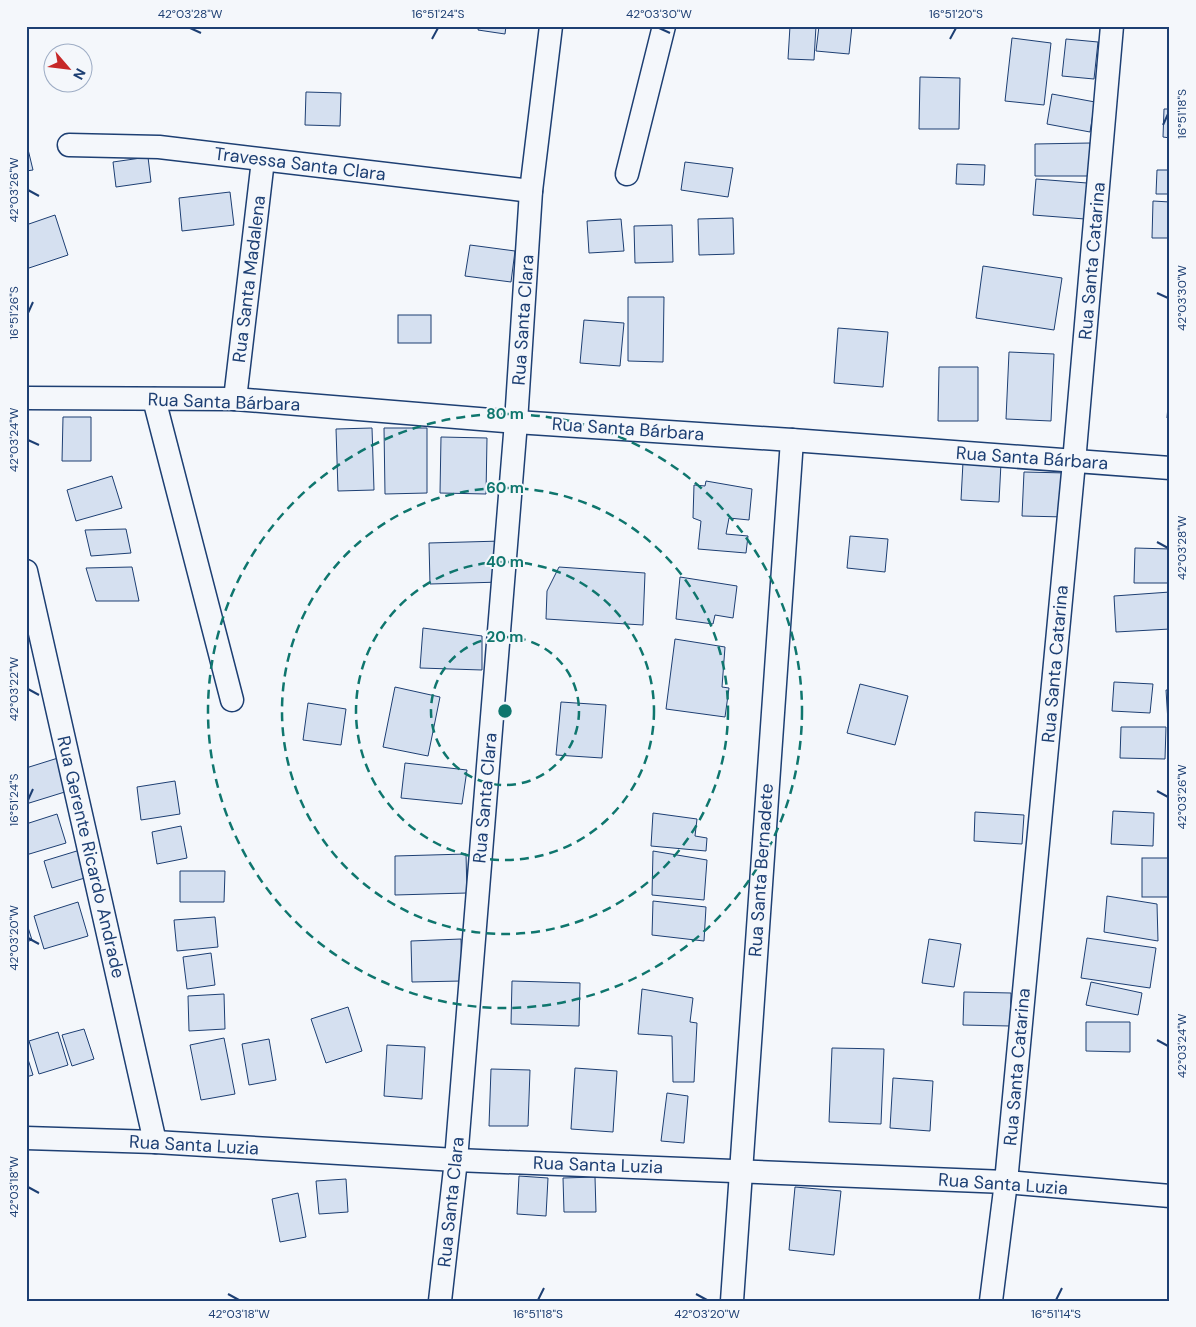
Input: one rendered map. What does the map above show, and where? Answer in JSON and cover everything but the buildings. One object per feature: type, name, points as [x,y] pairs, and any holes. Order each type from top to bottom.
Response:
[{"type":"street","name":"Rua Santa Clara","points":[[440,1301],[456,1160],[516,422],[531,191],[551,26]]},
{"type":"street","points":[[627,174],[664,26]]},
{"type":"street","name":"Rua Santa Catarina","points":[[991,1301],[1006,1182],[1074,462],[1112,26]]},
{"type":"street","name":"Travessa Santa Clara","points":[[69,145],[159,146],[531,191]]},
{"type":"street","name":"Rua Santa Madalena","points":[[235,399],[263,160]]},
{"type":"street","name":"Rua Santa Bárbara","points":[[26,398],[235,399],[516,422],[1170,468]]},
{"type":"street","points":[[154,399],[232,700]]},
{"type":"street","name":"Rua Santa Bernadete","points":[[732,1301],[792,440]]},
{"type":"street","name":"Rua Gerente Ricardo Andrade","points":[[26,571],[156,1142]]},
{"type":"street","name":"Rua Santa Luzia","points":[[26,1138],[156,1142],[456,1160],[1006,1182],[1170,1196]]}]
